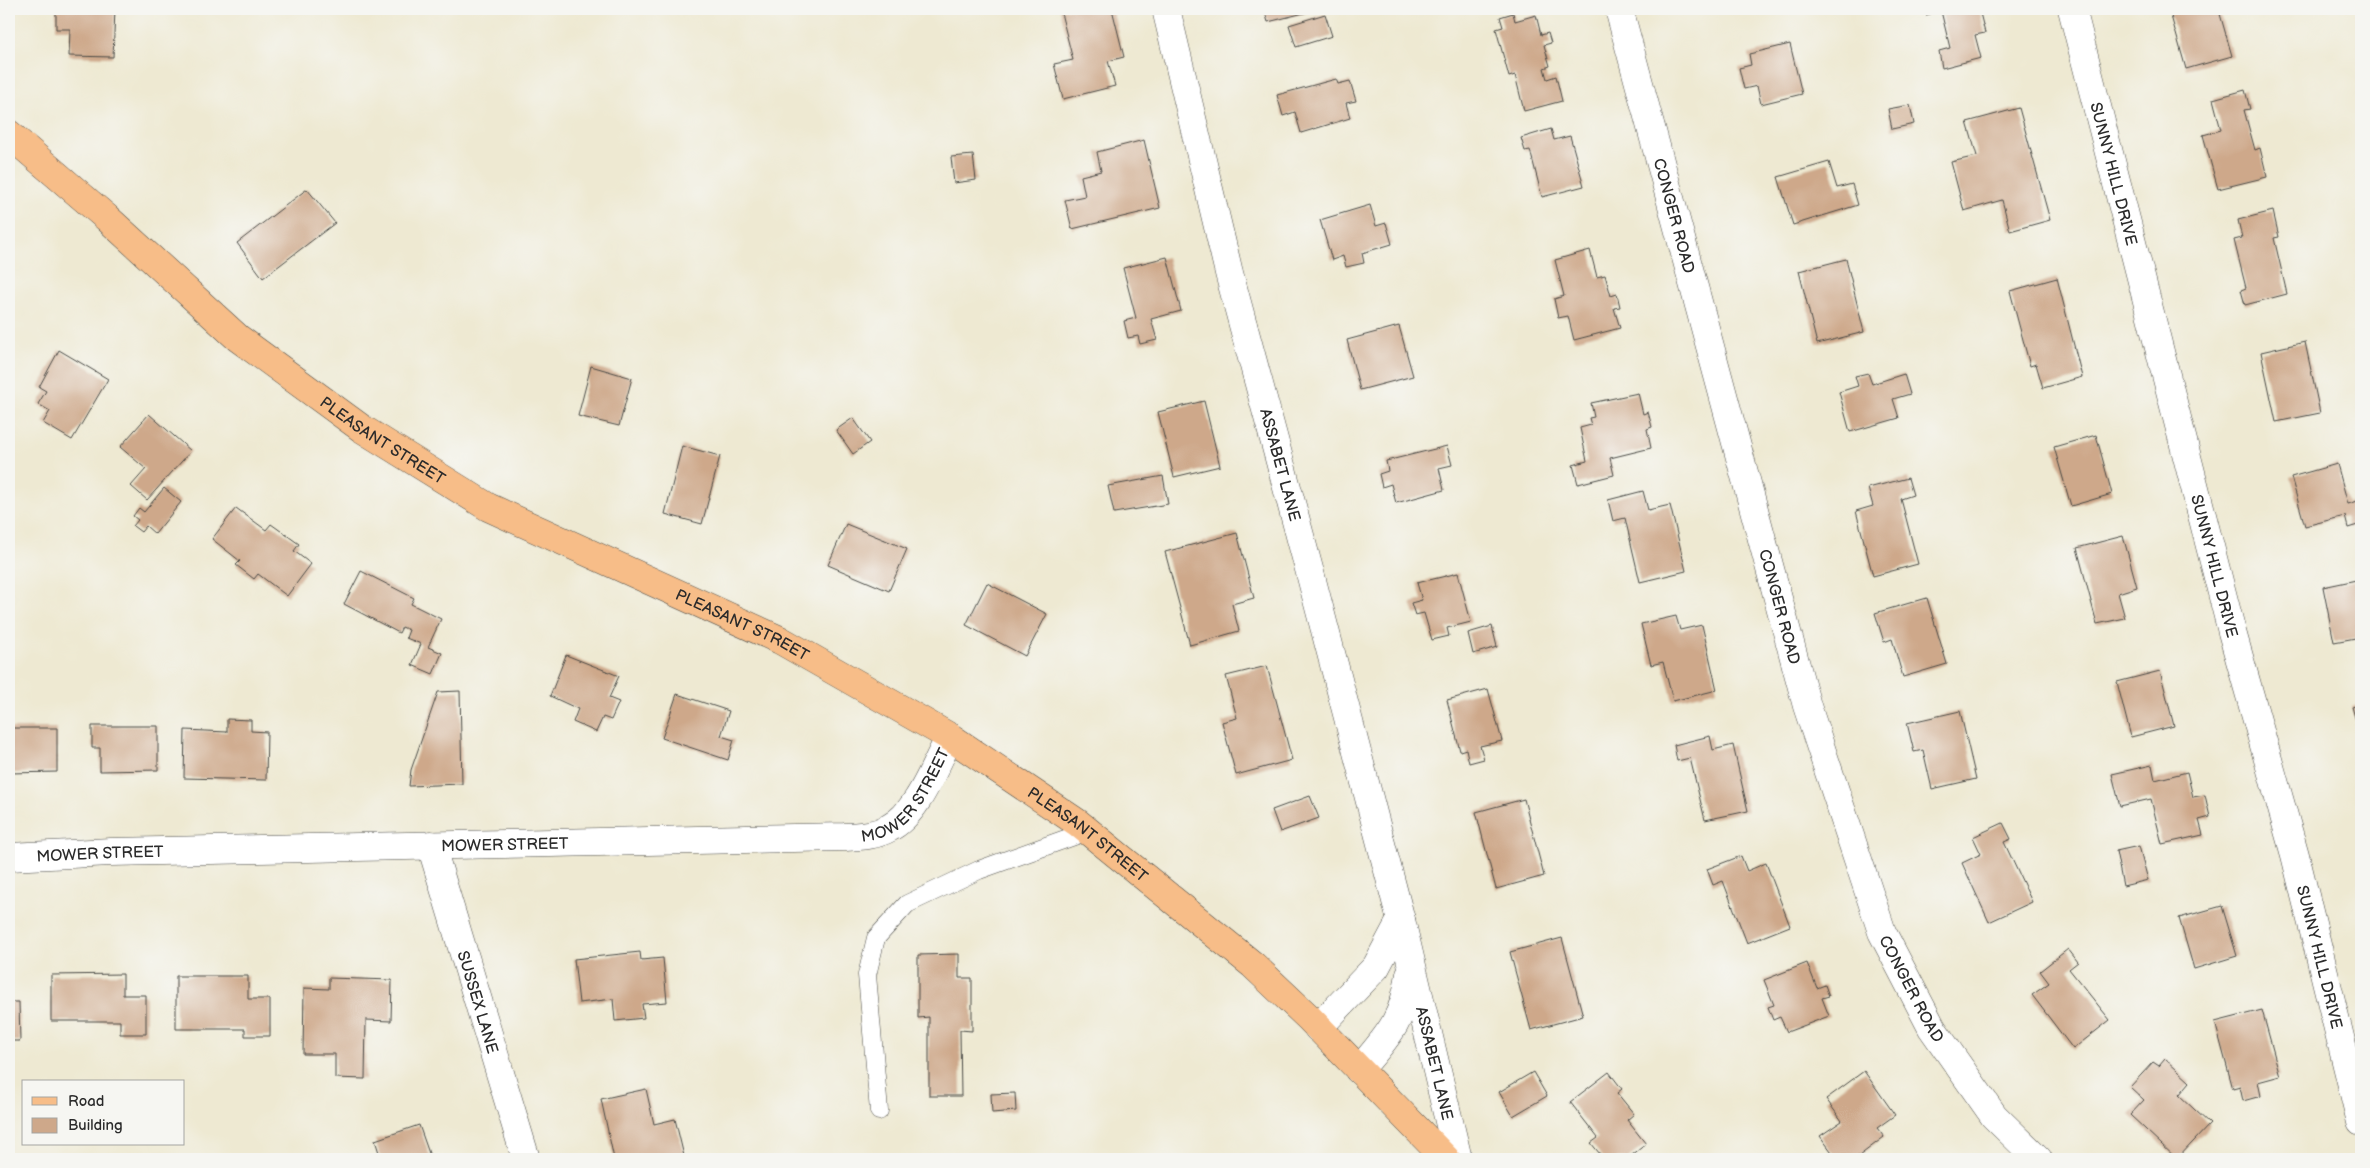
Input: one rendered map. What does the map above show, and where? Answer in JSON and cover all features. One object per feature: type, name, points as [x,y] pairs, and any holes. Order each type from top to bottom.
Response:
[{"type":"main road","name":"PLEASANT STREET","points":[[9,134],[94,207],[238,338],[361,428],[488,507],[780,640],[950,737],[1011,776],[1088,831],[1253,965],[1318,1028],[1446,1159]]},
{"type":"street","name":"ASSABET LANE","points":[[1166,9],[1229,273],[1307,560],[1401,920],[1458,1159]]},
{"type":"street","name":"CONGER ROAD","points":[[1619,9],[1807,706],[1882,932],[1932,1028],[1994,1116],[2038,1159]]},
{"type":"street","name":"SUNNY HILL DRIVE","points":[[2072,9],[2232,632],[2294,856],[2361,1122]]},
{"type":"street","name":"MOWER STREET","points":[[9,857],[111,852],[870,835],[890,828],[907,813],[915,803],[950,737]]},
{"type":"street","name":"SUSSEX LANE","points":[[431,845],[526,1159]]},
{"type":"street","points":[[1318,1028],[1376,967],[1401,920]]},
{"type":"street","name":"ASSABET LANE","points":[[1359,1070],[1395,1026],[1407,997],[1412,965]]},
{"type":"lane","points":[[879,1111],[867,975],[876,938],[907,904],[979,870],[1088,831]]},
{"type":"building","points":[[56,9],[115,9],[113,57],[69,56],[70,29],[56,29]]},
{"type":"building","points":[[1060,9],[1112,9],[1124,57],[1108,61],[1115,86],[1063,99],[1054,64],[1073,60]]},
{"type":"building","points":[[1264,9],[1307,9],[1308,12],[1268,22]]},
{"type":"building","points":[[1924,9],[1979,9],[1985,33],[1975,35],[1981,58],[1942,68],[1939,51],[1950,48],[1941,11],[1926,15]]},
{"type":"building","points":[[2169,9],[2235,9],[2220,14],[2232,56],[2186,69]]},
{"type":"building","points":[[1513,13],[1515,21],[1536,15],[1541,35],[1548,33],[1551,43],[1544,45],[1550,66],[1544,68],[1547,79],[1556,76],[1562,101],[1524,111],[1515,75],[1509,77],[1496,29],[1503,27],[1500,17]]},
{"type":"building","points":[[1325,14],[1332,36],[1296,47],[1289,25]]},
{"type":"building","points":[[1790,44],[1802,94],[1761,104],[1757,86],[1744,89],[1739,68],[1751,65],[1749,54]]},
{"type":"building","points":[[1336,79],[1338,84],[1350,81],[1356,101],[1346,103],[1350,118],[1301,133],[1295,112],[1283,116],[1277,95]]},
{"type":"building","points":[[2245,90],[2250,109],[2244,110],[2255,150],[2260,148],[2267,177],[2218,189],[2203,135],[2221,130],[2213,99]]},
{"type":"building","points":[[1910,105],[1914,124],[1892,129],[1888,109]]},
{"type":"building","points":[[2019,108],[2050,220],[2010,231],[2002,200],[1964,211],[1951,162],[1977,156],[1967,122]]},
{"type":"building","points":[[1551,129],[1554,140],[1570,136],[1584,186],[1542,197],[1530,150],[1525,151],[1521,138]]},
{"type":"building","points":[[1144,140],[1160,208],[1072,229],[1065,200],[1085,196],[1081,176],[1101,171],[1097,152]]},
{"type":"building","points":[[973,155],[976,180],[954,183],[951,157]]},
{"type":"building","points":[[1829,162],[1837,188],[1852,184],[1858,205],[1793,225],[1778,177]]},
{"type":"building","points":[[307,189],[335,223],[263,278],[237,243]]},
{"type":"building","points":[[1370,205],[1376,226],[1386,223],[1392,244],[1362,253],[1364,263],[1346,267],[1343,256],[1332,260],[1320,220]]},
{"type":"building","points":[[2273,211],[2279,237],[2274,238],[2287,294],[2245,305],[2241,290],[2246,288],[2234,240],[2242,238],[2238,220]]},
{"type":"building","points":[[1590,250],[1597,277],[1605,275],[1611,296],[1617,294],[1620,307],[1614,308],[1620,328],[1574,340],[1568,316],[1558,318],[1554,299],[1564,296],[1555,260]]},
{"type":"building","points":[[1167,257],[1181,311],[1151,319],[1157,340],[1140,344],[1138,336],[1128,338],[1124,321],[1136,318],[1123,268]]},
{"type":"building","points":[[1846,259],[1864,332],[1817,344],[1799,271]]},
{"type":"building","points":[[2057,278],[2082,377],[2043,388],[2036,364],[2030,366],[2010,291]]},
{"type":"building","points":[[1399,326],[1413,376],[1360,390],[1347,340]]},
{"type":"building","points":[[2305,342],[2320,413],[2276,422],[2261,352]]},
{"type":"building","points":[[59,350],[108,379],[72,440],[43,423],[50,411],[38,404],[46,391],[39,387]]},
{"type":"building","points":[[591,366],[632,378],[619,426],[578,416]]},
{"type":"building","points":[[1868,373],[1872,384],[1904,374],[1910,394],[1893,399],[1899,418],[1850,432],[1839,392],[1858,386],[1855,376]]},
{"type":"building","points":[[1638,393],[1643,414],[1648,412],[1652,427],[1647,429],[1651,448],[1610,458],[1614,475],[1578,484],[1573,465],[1587,461],[1580,428],[1591,425],[1589,418],[1594,417],[1591,403]]},
{"type":"building","points":[[1204,401],[1220,466],[1174,477],[1158,412]]},
{"type":"building","points":[[149,414],[191,451],[147,500],[131,486],[146,469],[120,447]]},
{"type":"building","points":[[853,418],[870,442],[853,454],[836,430]]},
{"type":"building","points":[[2096,435],[2112,494],[2071,506],[2054,447]]},
{"type":"building","points":[[682,446],[720,456],[702,524],[665,514]]},
{"type":"building","points":[[1447,446],[1452,465],[1439,468],[1444,490],[1396,503],[1391,484],[1382,487],[1379,474],[1388,471],[1386,461]]},
{"type":"building","points":[[2337,464],[2348,504],[2361,500],[2361,524],[2348,528],[2345,516],[2305,526],[2291,477]]},
{"type":"building","points":[[1163,476],[1168,504],[1114,513],[1108,486]]},
{"type":"building","points":[[1908,478],[1913,495],[1901,499],[1918,564],[1873,576],[1856,511],[1873,506],[1868,488]]},
{"type":"building","points":[[164,488],[181,502],[155,534],[146,526],[141,532],[133,526],[138,520],[133,516],[139,508],[144,512]]},
{"type":"building","points":[[1643,491],[1648,510],[1670,505],[1686,571],[1640,582],[1625,518],[1613,521],[1608,500]]},
{"type":"building","points":[[236,508],[266,530],[271,524],[299,544],[294,551],[311,564],[287,596],[258,574],[254,579],[236,565],[240,561],[212,539]]},
{"type":"building","points":[[846,524],[907,549],[889,591],[828,565]]},
{"type":"building","points":[[1237,533],[1254,598],[1232,604],[1239,631],[1190,645],[1165,552]]},
{"type":"building","points":[[2123,536],[2137,587],[2118,593],[2125,618],[2097,624],[2077,548]]},
{"type":"building","points":[[361,571],[414,598],[411,604],[441,619],[428,647],[442,653],[433,674],[412,665],[421,644],[406,638],[409,630],[402,627],[399,633],[344,604]]},
{"type":"building","points":[[1458,573],[1471,622],[1447,628],[1449,636],[1432,640],[1424,613],[1415,615],[1411,603],[1422,600],[1417,583]]},
{"type":"building","points":[[2361,579],[2361,637],[2334,642],[2323,587]]},
{"type":"building","points":[[987,583],[1047,614],[1025,656],[966,625]]},
{"type":"building","points":[[1927,598],[1947,664],[1903,677],[1892,639],[1884,642],[1875,613]]},
{"type":"building","points":[[1676,616],[1680,630],[1702,625],[1717,690],[1673,701],[1663,662],[1651,665],[1641,624]]},
{"type":"building","points":[[1492,626],[1497,647],[1473,654],[1468,633]]},
{"type":"building","points":[[566,655],[619,676],[609,698],[619,702],[611,720],[603,717],[596,732],[573,722],[578,709],[550,696]]},
{"type":"building","points":[[1267,666],[1292,760],[1236,775],[1222,722],[1237,718],[1226,676]]},
{"type":"building","points":[[2160,671],[2174,726],[2131,737],[2117,682]]},
{"type":"building","points":[[1488,689],[1502,741],[1480,746],[1484,759],[1469,763],[1466,749],[1460,751],[1447,700]]},
{"type":"building","points":[[460,691],[462,784],[409,786],[411,770],[438,692]]},
{"type":"building","points":[[677,694],[729,711],[721,736],[734,740],[728,760],[662,738]]},
{"type":"building","points":[[2361,704],[2361,738],[2352,707]]},
{"type":"building","points":[[1960,711],[1976,779],[1932,789],[1923,750],[1914,752],[1907,723]]},
{"type":"building","points":[[227,719],[251,720],[251,731],[267,732],[266,780],[184,778],[185,730],[227,732]]},
{"type":"building","points":[[92,726],[158,726],[158,770],[100,771],[100,748],[92,748]]},
{"type":"building","points":[[9,728],[57,728],[57,772],[9,773]]},
{"type":"building","points":[[1710,736],[1713,750],[1733,745],[1748,811],[1705,820],[1690,758],[1677,761],[1674,745]]},
{"type":"building","points":[[2152,765],[2155,780],[2187,772],[2193,797],[2205,795],[2210,817],[2199,820],[2203,835],[2162,844],[2151,799],[2120,806],[2112,774]]},
{"type":"building","points":[[1310,796],[1319,818],[1280,832],[1272,810]]},
{"type":"building","points":[[1524,799],[1544,876],[1496,889],[1476,812]]},
{"type":"building","points":[[2003,823],[2011,839],[2004,842],[2032,902],[1989,922],[1962,863],[1981,854],[1973,837]]},
{"type":"building","points":[[2139,846],[2148,880],[2123,886],[2116,851]]},
{"type":"building","points":[[1741,856],[1747,871],[1766,863],[1790,926],[1747,943],[1723,881],[1713,885],[1707,869]]},
{"type":"building","points":[[2222,906],[2237,956],[2194,969],[2179,918]]},
{"type":"building","points":[[1562,938],[1583,1016],[1531,1030],[1510,952]]},
{"type":"building","points":[[2068,949],[2078,962],[2069,969],[2110,1020],[2073,1049],[2032,995],[2049,983],[2040,971]]},
{"type":"building","points":[[640,952],[641,960],[663,958],[667,1002],[642,1004],[644,1018],[615,1021],[613,999],[579,1003],[574,959]]},
{"type":"building","points":[[959,954],[959,978],[972,978],[972,1031],[960,1030],[961,1096],[929,1096],[929,1017],[918,1018],[918,955]]},
{"type":"building","points":[[1807,963],[1817,988],[1825,985],[1829,996],[1822,998],[1829,1016],[1787,1032],[1780,1017],[1773,1020],[1768,1007],[1774,1005],[1764,980]]},
{"type":"building","points":[[123,974],[123,995],[146,995],[146,1034],[120,1034],[120,1021],[51,1021],[51,975]]},
{"type":"building","points":[[176,976],[248,976],[248,999],[270,999],[270,1036],[245,1036],[245,1029],[176,1029]]},
{"type":"building","points":[[329,978],[392,980],[391,1021],[366,1020],[365,1079],[335,1078],[335,1054],[303,1054],[304,988],[329,989]]},
{"type":"building","points":[[9,1002],[19,1002],[20,1041],[9,1041]]},
{"type":"building","points":[[2262,1010],[2280,1076],[2258,1082],[2261,1096],[2243,1101],[2240,1087],[2233,1089],[2215,1022]]},
{"type":"building","points":[[2165,1059],[2190,1082],[2179,1095],[2210,1124],[2177,1159],[2130,1115],[2144,1100],[2130,1087],[2153,1062],[2159,1066]]},
{"type":"building","points":[[1864,1071],[1895,1115],[1877,1128],[1884,1137],[1855,1159],[1837,1159],[1820,1136],[1842,1121],[1826,1099]]},
{"type":"building","points":[[1533,1072],[1547,1096],[1513,1116],[1499,1092]]},
{"type":"building","points":[[1609,1072],[1622,1089],[1617,1093],[1634,1114],[1627,1120],[1646,1144],[1627,1159],[1604,1159],[1591,1143],[1598,1138],[1570,1102]]},
{"type":"building","points":[[646,1089],[654,1124],[675,1119],[684,1156],[670,1159],[654,1159],[653,1156],[641,1159],[614,1159],[601,1099]]},
{"type":"building","points":[[1015,1093],[1016,1111],[992,1113],[991,1094]]},
{"type":"building","points":[[419,1125],[431,1159],[381,1159],[375,1140]]}]
